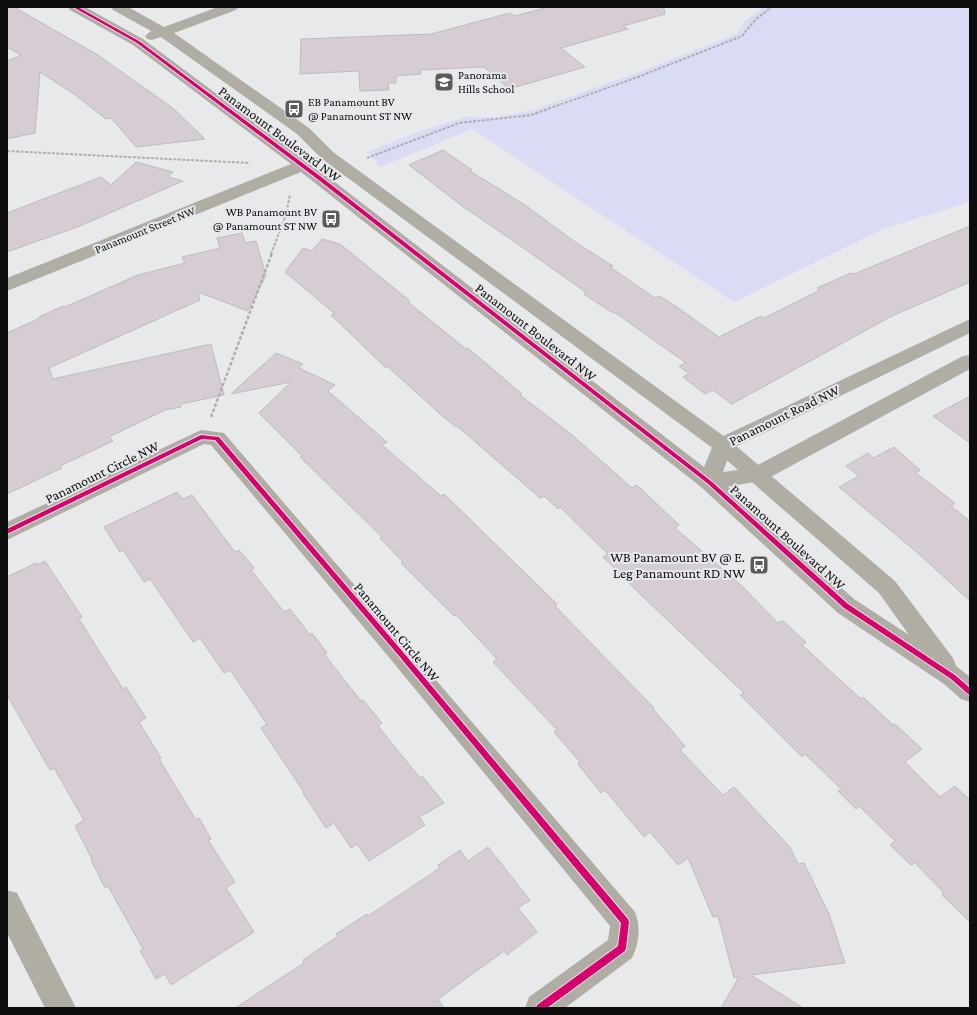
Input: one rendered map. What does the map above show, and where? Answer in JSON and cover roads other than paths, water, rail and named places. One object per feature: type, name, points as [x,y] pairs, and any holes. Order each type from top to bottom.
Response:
[{"type":"street","name":"Panamount Boulevard NW","points":[[75,7],[138,42],[302,166],[709,482],[846,606],[961,685]]},
{"type":"street","name":"Panamount Boulevard NW","points":[[118,7],[163,32],[303,131],[327,155],[722,445],[887,587],[961,685]]},
{"type":"street","points":[[138,42],[231,7]]},
{"type":"street","name":"Panamount Street NW","points":[[7,286],[327,155]]},
{"type":"street","name":"Panamount Road NW","points":[[709,482],[722,445],[968,328]]},
{"type":"street","points":[[709,482],[757,475],[970,361]]},
{"type":"street","name":"Panamount Circle NW","points":[[7,532],[201,437],[217,438],[401,654],[625,922],[622,948],[540,1008]]},
{"type":"street","points":[[7,903],[61,1008]]},
{"type":"place","name":"Panorama Hills School","points":[[444,82]]},
{"type":"place","name":"EB Panamount BV @ Panamount ST NW","points":[[294,109]]},
{"type":"place","name":"WB Panamount BV @ Panamount ST NW","points":[[331,219]]},
{"type":"place","name":"WB Panamount BV @ E. Leg Panamount RD NW","points":[[759,565]]}]
